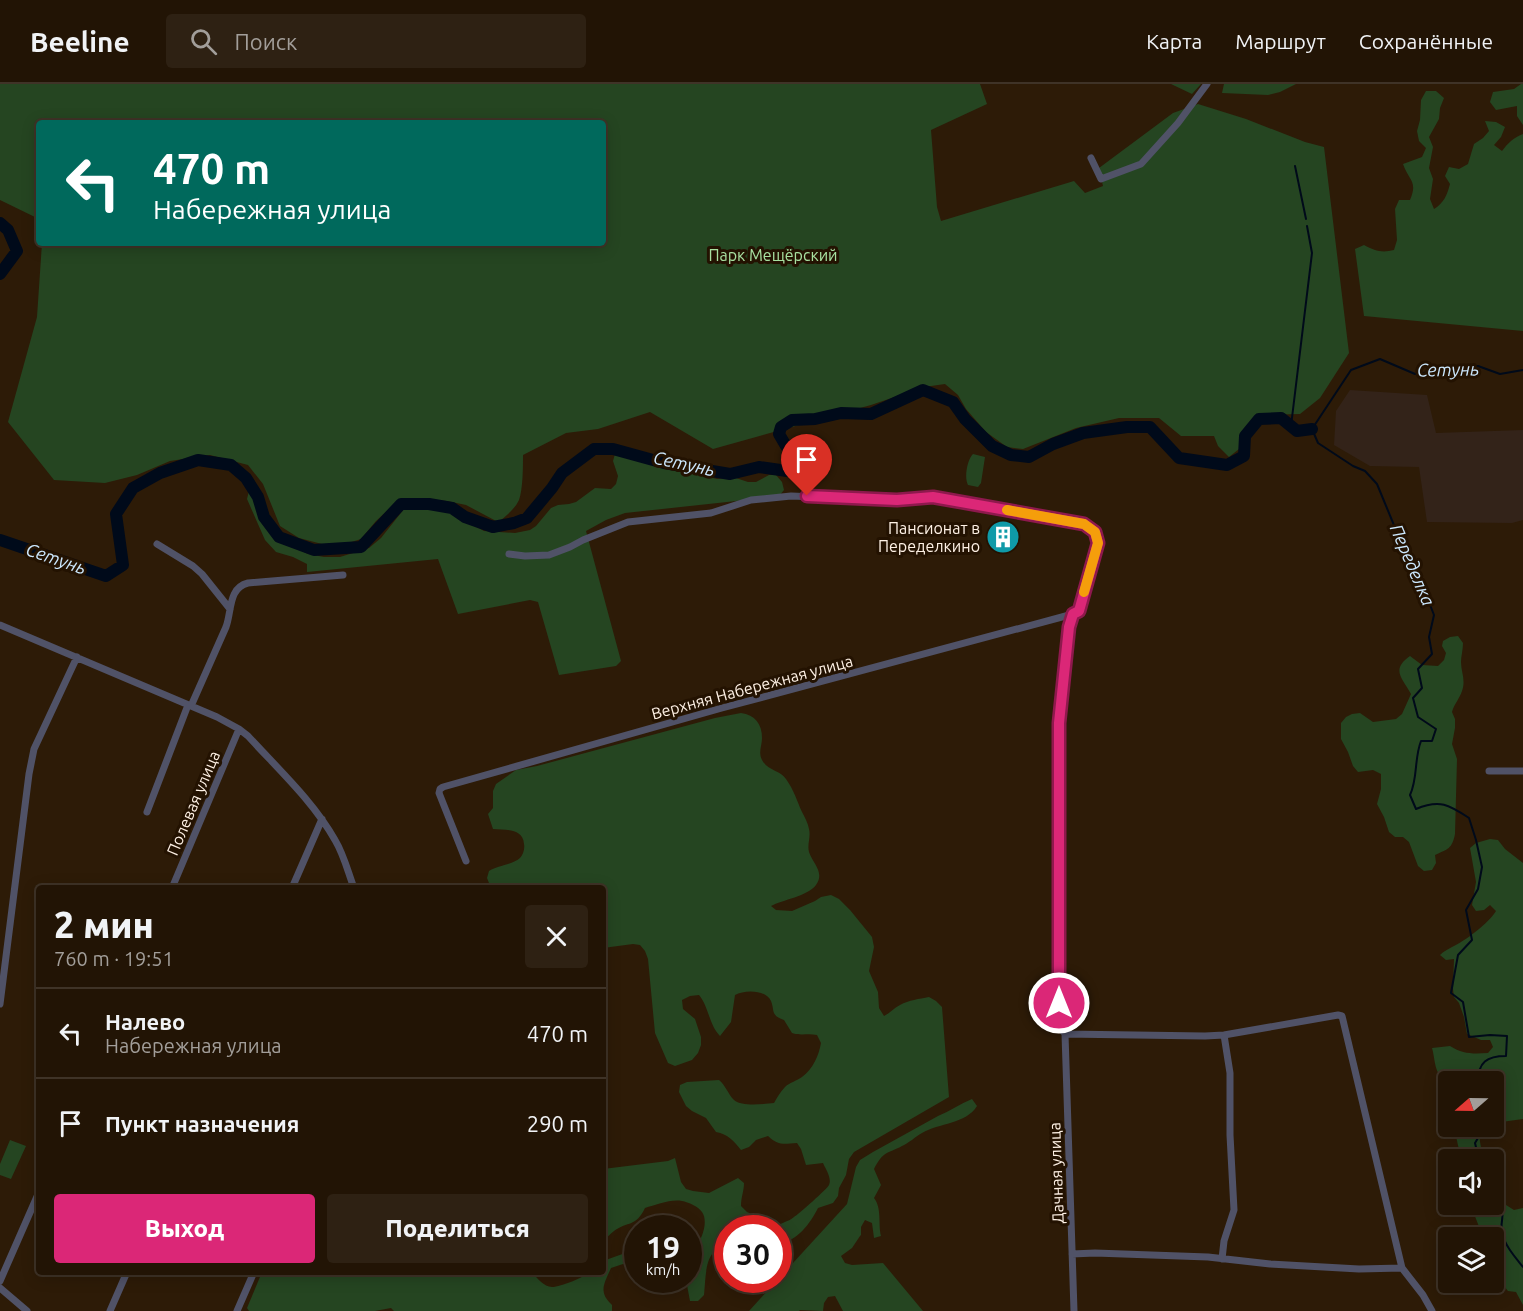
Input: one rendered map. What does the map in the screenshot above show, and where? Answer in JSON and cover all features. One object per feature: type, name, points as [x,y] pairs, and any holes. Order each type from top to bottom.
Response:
[{"type":"street","points":[[1091,158],[1101,179],[1141,164],[1178,123],[1207,84]]},
{"type":"street","points":[[509,554],[549,555],[628,522],[711,513],[751,500],[790,496],[897,500],[933,497],[1084,524],[1095,532],[1098,543],[1079,611],[1073,614],[1069,627],[1059,723],[1059,1026],[1065,1034],[1205,1036],[1342,1016],[1402,1268],[1432,1311]]},
{"type":"street","points":[[157,544],[202,574],[230,609]]},
{"type":"street","points":[[147,812],[190,705],[226,627],[237,588],[243,585],[343,575]]},
{"type":"street","name":"Верхняя Набережная улица","points":[[465,861],[439,793],[443,787],[711,711],[1073,614]]},
{"type":"street","points":[[0,625],[190,705],[239,729],[263,752],[322,819],[336,841],[353,885]]},
{"type":"street","points":[[0,1004],[34,749],[76,657]]},
{"type":"street","name":"Полевая улица","points":[[173,885],[239,729]]},
{"type":"street","points":[[1490,771],[1523,771]]},
{"type":"street","points":[[293,885],[322,819]]},
{"type":"street","name":"Дачная улица","points":[[1065,1034],[1074,1311]]},
{"type":"street","points":[[1222,1259],[1224,1241],[1234,1210],[1230,1135],[1230,1073],[1224,1035]]},
{"type":"street","points":[[0,1281],[36,1199]]},
{"type":"street","points":[[1072,1254],[1222,1259],[1359,1269],[1402,1268]]},
{"type":"street","points":[[110,1311],[125,1275]]},
{"type":"street","points":[[237,1311],[253,1275]]},
{"type":"street","points":[[0,1288],[27,1311]]},
{"type":"shaded area","points":[[1350,390],[1427,395],[1436,433],[1523,430],[1523,520],[1512,523],[1427,522],[1419,467],[1370,466],[1334,445],[1336,411]]},
{"type":"green space","name":"Парк Мещёрский","points":[[0,84],[980,84],[987,104],[931,130],[937,207],[941,221],[1074,181],[1085,193],[1103,186],[1099,168],[1173,113],[1198,104],[1324,147],[1349,353],[1320,398],[1300,414],[1262,415],[1242,433],[1239,449],[1229,457],[1218,446],[1214,436],[1181,436],[1159,418],[1119,418],[1076,428],[1023,449],[1007,447],[986,432],[966,409],[958,395],[945,384],[924,387],[871,405],[713,449],[650,412],[598,429],[566,433],[523,455],[519,500],[512,510],[498,522],[466,505],[415,498],[390,508],[361,539],[342,545],[322,544],[299,538],[280,526],[263,484],[248,465],[210,455],[170,461],[137,475],[105,483],[54,480],[8,422],[37,317],[42,246],[606,246],[606,120],[36,120],[36,218],[0,200]]},
{"type":"green space","points":[[1171,84],[1201,84],[1192,94]]},
{"type":"green space","points":[[1224,84],[1296,84],[1268,95],[1222,93]]},
{"type":"green space","points":[[1523,84],[1523,125],[1517,116],[1517,106],[1496,110],[1490,102],[1493,92],[1514,89]]},
{"type":"green space","points":[[1426,91],[1436,91],[1444,98],[1439,119],[1429,137],[1433,147],[1429,168],[1433,179],[1430,199],[1434,209],[1443,201],[1448,192],[1450,184],[1445,176],[1449,167],[1459,169],[1468,164],[1474,144],[1489,131],[1485,121],[1496,122],[1505,127],[1501,137],[1494,145],[1502,151],[1511,141],[1523,134],[1523,331],[1364,316],[1355,249],[1364,245],[1379,251],[1394,250],[1397,240],[1395,209],[1399,200],[1410,200],[1413,189],[1412,181],[1403,164],[1422,157],[1426,148],[1419,141],[1417,131],[1421,100]]},
{"type":"green space","points":[[623,452],[668,467],[717,479],[733,477],[756,482],[769,475],[776,475],[782,482],[784,490],[779,496],[774,497],[625,513],[586,531],[621,661],[616,666],[559,675],[538,602],[530,600],[458,614],[438,559],[307,572],[307,564],[276,552],[265,540],[247,499],[249,491],[276,538],[308,554],[340,557],[369,548],[381,538],[404,509],[411,506],[442,508],[484,531],[515,533],[530,530],[551,508],[576,502],[595,488],[611,489],[616,484],[618,476],[613,461],[615,454]]},
{"type":"green space","points":[[973,454],[985,457],[981,483],[978,487],[968,485],[967,482],[966,474]]},
{"type":"green space","points":[[1458,636],[1463,643],[1461,662],[1464,683],[1452,712],[1455,728],[1452,744],[1457,759],[1455,834],[1449,848],[1435,855],[1436,863],[1432,870],[1424,871],[1418,866],[1409,842],[1389,832],[1377,804],[1381,789],[1381,774],[1373,770],[1358,772],[1353,766],[1341,739],[1341,723],[1346,717],[1360,713],[1373,722],[1396,719],[1402,714],[1411,694],[1400,675],[1399,670],[1404,661],[1410,656],[1422,665],[1438,666],[1444,660],[1446,653],[1442,646],[1443,641]]},
{"type":"green space","points":[[741,713],[750,716],[757,721],[762,733],[760,752],[762,760],[783,776],[793,791],[808,825],[809,852],[819,872],[816,885],[812,889],[771,906],[776,910],[792,911],[821,897],[831,895],[839,899],[872,937],[874,947],[869,971],[878,992],[879,1008],[884,1016],[903,1003],[929,997],[942,1007],[949,1097],[854,1152],[849,1159],[838,1196],[833,1203],[818,1208],[802,1231],[792,1239],[792,1218],[829,1185],[829,1177],[823,1163],[806,1165],[797,1143],[781,1144],[768,1136],[756,1140],[749,1147],[741,1150],[730,1138],[716,1132],[706,1118],[686,1106],[679,1092],[680,1085],[687,1082],[719,1080],[732,1098],[742,1104],[774,1103],[785,1087],[806,1074],[812,1066],[821,1043],[817,1035],[792,1033],[784,1020],[775,1014],[768,997],[764,994],[744,992],[735,995],[731,1022],[720,1036],[713,1027],[699,995],[690,996],[682,1000],[683,1009],[695,1019],[701,1045],[692,1060],[675,1066],[668,1063],[655,1033],[648,959],[645,951],[640,945],[633,944],[606,948],[606,885],[490,885],[487,878],[489,871],[517,860],[524,852],[523,839],[517,832],[493,829],[488,814],[493,808],[493,791],[496,784],[516,770],[715,718]]},
{"type":"green space","points":[[1490,839],[1498,840],[1505,849],[1523,863],[1523,1119],[1504,1122],[1504,1071],[1438,1072],[1432,1048],[1450,1046],[1464,1052],[1488,1053],[1493,1047],[1490,1040],[1481,1040],[1467,1034],[1464,1017],[1454,997],[1454,959],[1446,960],[1440,955],[1476,931],[1496,911],[1490,905],[1484,910],[1476,911],[1472,905],[1476,882],[1470,848],[1476,843]]},
{"type":"green space","points":[[972,1099],[977,1106],[959,1120],[922,1133],[880,1159],[874,1169],[881,1185],[874,1198],[879,1211],[881,1236],[874,1238],[872,1223],[865,1220],[861,1227],[861,1235],[852,1248],[841,1256],[845,1263],[852,1265],[883,1263],[923,1311],[843,1311],[835,1296],[828,1297],[823,1311],[749,1311],[765,1293],[792,1293],[792,1264],[847,1204],[856,1167],[860,1160]]},
{"type":"green space","points":[[1456,1137],[1480,1137],[1482,1149],[1459,1149]]},
{"type":"green space","points":[[10,1140],[26,1146],[11,1179],[0,1175],[0,1164]]},
{"type":"green space","points":[[675,1158],[681,1182],[686,1189],[709,1193],[738,1178],[744,1183],[741,1206],[754,1215],[714,1215],[714,1252],[710,1257],[706,1272],[704,1295],[698,1301],[690,1301],[688,1293],[702,1293],[702,1235],[705,1222],[701,1210],[682,1201],[645,1208],[641,1215],[624,1215],[624,1226],[606,1238],[606,1169],[668,1161]]},
{"type":"green space","points":[[1504,1202],[1514,1210],[1523,1208],[1523,1305],[1516,1292],[1508,1291],[1504,1285],[1504,1227],[1479,1227],[1474,1215],[1504,1215]]},
{"type":"green space","points":[[624,1253],[624,1264],[611,1268],[605,1283],[605,1296],[612,1305],[612,1311],[394,1311],[391,1308],[375,1311],[249,1311],[247,1308],[261,1275],[535,1275],[543,1284],[552,1287],[585,1275],[606,1275],[606,1260]]},
{"type":"waterway","points":[[1295,166],[1306,219]]},
{"type":"waterway","name":"Сетунь","points":[[0,223],[8,230],[17,251],[0,274]]},
{"type":"waterway","points":[[1291,426],[1312,253],[1307,226]]},
{"type":"waterway","name":"Переделка","points":[[1480,1071],[1482,1065],[1489,1059],[1506,1056],[1507,1036],[1469,1037],[1463,1002],[1451,993],[1458,955],[1472,940],[1466,910],[1478,889],[1482,867],[1476,840],[1469,818],[1444,805],[1432,804],[1416,809],[1410,795],[1421,741],[1432,741],[1436,729],[1418,717],[1413,698],[1422,688],[1418,669],[1432,654],[1429,637],[1434,615],[1377,484],[1365,471],[1353,466],[1318,443],[1312,429],[1351,370],[1380,359],[1415,374],[1478,366],[1500,374],[1523,370]]},
{"type":"waterway","name":"Сетунь","points":[[0,540],[106,576],[123,565],[116,514],[133,488],[160,473],[198,460],[231,465],[246,478],[258,497],[264,517],[279,537],[314,550],[361,547],[401,504],[429,504],[452,508],[465,517],[493,527],[527,518],[562,473],[594,449],[613,449],[664,463],[730,474],[759,467],[794,472],[806,468],[809,463],[807,456],[786,446],[779,434],[781,427],[792,420],[815,419],[841,413],[871,414],[923,390],[953,402],[965,419],[992,446],[1011,455],[1029,457],[1053,444],[1083,433],[1127,427],[1150,427],[1179,458],[1227,465],[1244,456],[1245,436],[1259,419],[1281,418],[1297,431],[1312,429]]},
{"type":"waterway","name":"Переделка","points":[[1476,1149],[1475,1143],[1478,1137]]},
{"type":"waterway","name":"Переделка","points":[[1502,1215],[1501,1228],[1505,1242],[1523,1267]]},
{"type":"slow traffic","points":[[1007,510],[1084,524],[1095,532],[1098,543],[1084,592]]},
{"type":"place","name":"Пансионат в Переделкино","points":[[1003,537]]},
{"type":"route","points":[[807,496],[897,500],[933,497],[1084,524],[1095,532],[1098,543],[1079,611],[1073,614],[1069,627],[1059,723],[1059,1003]]}]
